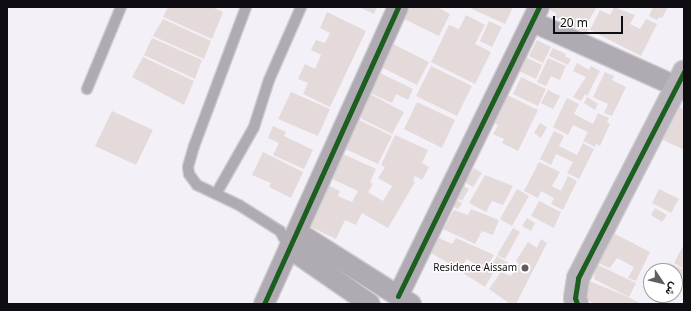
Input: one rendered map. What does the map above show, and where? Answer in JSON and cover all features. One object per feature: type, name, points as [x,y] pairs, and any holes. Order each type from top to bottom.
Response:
[{"type":"street","points":[[264,304],[289,237],[398,7]]},
{"type":"street","points":[[289,237],[405,300],[536,14],[682,83],[578,278],[575,298],[577,304]]},
{"type":"street","points":[[289,237],[370,304]]},
{"type":"lane","points":[[87,89],[121,7]]},
{"type":"lane","points":[[246,7],[208,106],[188,167],[189,174],[197,185],[239,205],[289,237]]},
{"type":"lane","points":[[216,194],[254,127],[269,80],[301,7]]},
{"type":"building","points":[[168,7],[212,7],[223,12],[212,39],[163,17]]},
{"type":"building","points":[[359,7],[377,7],[374,14]]},
{"type":"building","points":[[407,7],[437,7],[450,14],[439,36],[402,18]]},
{"type":"building","points":[[473,7],[513,7],[505,24],[472,9]]},
{"type":"building","points":[[545,7],[596,8],[585,27],[589,28],[586,33],[555,17],[557,14]]},
{"type":"building","points":[[614,7],[635,15],[630,24],[640,29],[646,19],[657,24],[641,56],[590,30],[600,10],[610,15]]},
{"type":"building","points":[[653,7],[668,7],[662,18],[659,17],[657,20],[649,16]]},
{"type":"building","points":[[327,12],[366,31],[330,107],[303,94],[308,83],[298,79],[305,64],[315,69],[321,55],[311,50],[316,40],[325,43],[330,33],[320,28]]},
{"type":"building","points":[[466,15],[485,25],[475,44],[491,52],[475,84],[431,62],[449,25],[459,29]]},
{"type":"building","points":[[163,19],[211,41],[204,59],[153,36]]},
{"type":"building","points":[[489,21],[502,27],[492,47],[480,41]]},
{"type":"building","points":[[152,38],[202,60],[195,79],[144,55]]},
{"type":"building","points":[[537,40],[551,47],[543,63],[529,56]]},
{"type":"building","points":[[391,43],[429,62],[417,85],[379,66]]},
{"type":"building","points":[[553,48],[566,54],[565,57],[571,59],[568,65],[549,56]]},
{"type":"building","points":[[143,57],[194,81],[184,105],[132,77]]},
{"type":"building","points":[[525,57],[542,65],[536,79],[519,71]]},
{"type":"building","points":[[548,58],[566,66],[560,80],[551,76],[546,86],[537,82]]},
{"type":"building","points":[[577,63],[589,70],[591,66],[600,71],[587,96],[585,94],[581,101],[573,97],[586,77],[573,71]]},
{"type":"building","points":[[431,66],[472,86],[457,116],[416,96]]},
{"type":"building","points":[[378,72],[413,89],[408,100],[396,94],[392,103],[368,92]]},
{"type":"building","points":[[605,72],[614,76],[612,80],[626,87],[612,116],[604,113],[608,104],[593,97]]},
{"type":"building","points":[[521,77],[546,89],[538,106],[513,94]]},
{"type":"building","points":[[548,90],[560,96],[553,109],[541,103]]},
{"type":"building","points":[[291,92],[330,109],[318,136],[278,119]]},
{"type":"building","points":[[368,93],[404,112],[392,134],[356,116]]},
{"type":"building","points":[[505,94],[538,110],[518,151],[502,143],[504,139],[493,134],[498,125],[494,123]]},
{"type":"building","points":[[587,97],[598,104],[595,110],[584,103]]},
{"type":"building","points":[[567,98],[579,104],[574,114],[593,124],[598,113],[609,118],[607,122],[610,124],[600,146],[596,144],[595,147],[583,141],[588,132],[573,125],[568,135],[553,127]]},
{"type":"building","points":[[417,102],[455,120],[442,148],[404,129]]},
{"type":"building","points":[[677,106],[684,109],[684,150],[659,138]]},
{"type":"building","points":[[112,111],[153,130],[136,165],[95,146]]},
{"type":"building","points":[[355,118],[392,136],[378,164],[341,147]]},
{"type":"building","points":[[540,123],[547,127],[541,138],[534,133]]},
{"type":"building","points":[[273,126],[286,132],[284,136],[313,150],[304,169],[273,155],[279,143],[268,138]]},
{"type":"building","points":[[554,131],[564,136],[559,146],[577,155],[583,143],[594,149],[579,179],[567,173],[573,162],[556,154],[551,165],[540,159]]},
{"type":"building","points":[[395,135],[428,150],[422,163],[429,167],[422,180],[415,176],[413,181],[415,182],[388,228],[362,213],[356,225],[345,220],[336,239],[305,224],[324,183],[340,191],[338,196],[352,202],[358,191],[328,177],[339,152],[376,169],[370,182],[373,184],[368,192],[383,201],[392,186],[378,178],[385,167],[381,165]]},
{"type":"building","points":[[263,152],[303,172],[291,198],[269,187],[271,183],[252,175]]},
{"type":"building","points":[[539,162],[560,172],[552,186],[561,191],[568,176],[577,181],[563,210],[551,204],[554,198],[541,191],[538,198],[524,191]]},
{"type":"building","points":[[474,168],[482,173],[473,187],[465,182]]},
{"type":"building","points":[[485,175],[513,186],[503,205],[492,201],[486,212],[469,203]]},
{"type":"building","points":[[462,185],[469,189],[462,201],[455,197]]},
{"type":"building","points":[[517,189],[529,196],[512,226],[500,219]]},
{"type":"building","points":[[659,189],[679,199],[671,213],[652,203]]},
{"type":"building","points":[[454,198],[462,203],[458,209],[450,205]]},
{"type":"building","points":[[539,201],[561,212],[554,228],[531,216]]},
{"type":"building","points":[[655,208],[667,215],[662,222],[651,215]]},
{"type":"building","points":[[471,209],[499,220],[493,235],[482,231],[475,244],[443,229],[454,210],[468,215]]},
{"type":"building","points":[[527,218],[535,223],[531,231],[522,226]]},
{"type":"building","points":[[513,228],[520,232],[505,259],[497,255]]},
{"type":"building","points":[[613,233],[650,252],[645,263],[643,263],[643,266],[636,281],[628,278],[634,267],[617,258],[610,268],[598,263]]},
{"type":"building","points":[[435,236],[452,244],[456,238],[494,255],[487,266],[483,264],[480,267],[467,259],[459,269],[427,251]]},
{"type":"building","name":"Residence Aissam","points":[[541,239],[547,243],[516,304],[510,304],[489,289],[501,272],[511,276],[519,264],[516,261],[528,242],[537,248]]},
{"type":"building","points":[[684,244],[684,269],[683,263],[674,263]]},
{"type":"building","points":[[497,256],[508,263],[503,272],[491,266]]},
{"type":"building","points":[[596,264],[636,283],[629,297],[594,279]]},
{"type":"building","points":[[472,265],[480,270],[482,266],[493,273],[485,287],[463,273]]},
{"type":"building","points":[[587,280],[642,304],[595,304],[578,295]]},
{"type":"cycle path","points":[[264,304],[398,7]]},
{"type":"cycle path","points":[[398,296],[539,7]]},
{"type":"cycle path","points":[[577,304],[575,298],[578,278],[684,72]]},
{"type":"place","name":"Residence Aissam","points":[[525,268]]}]
